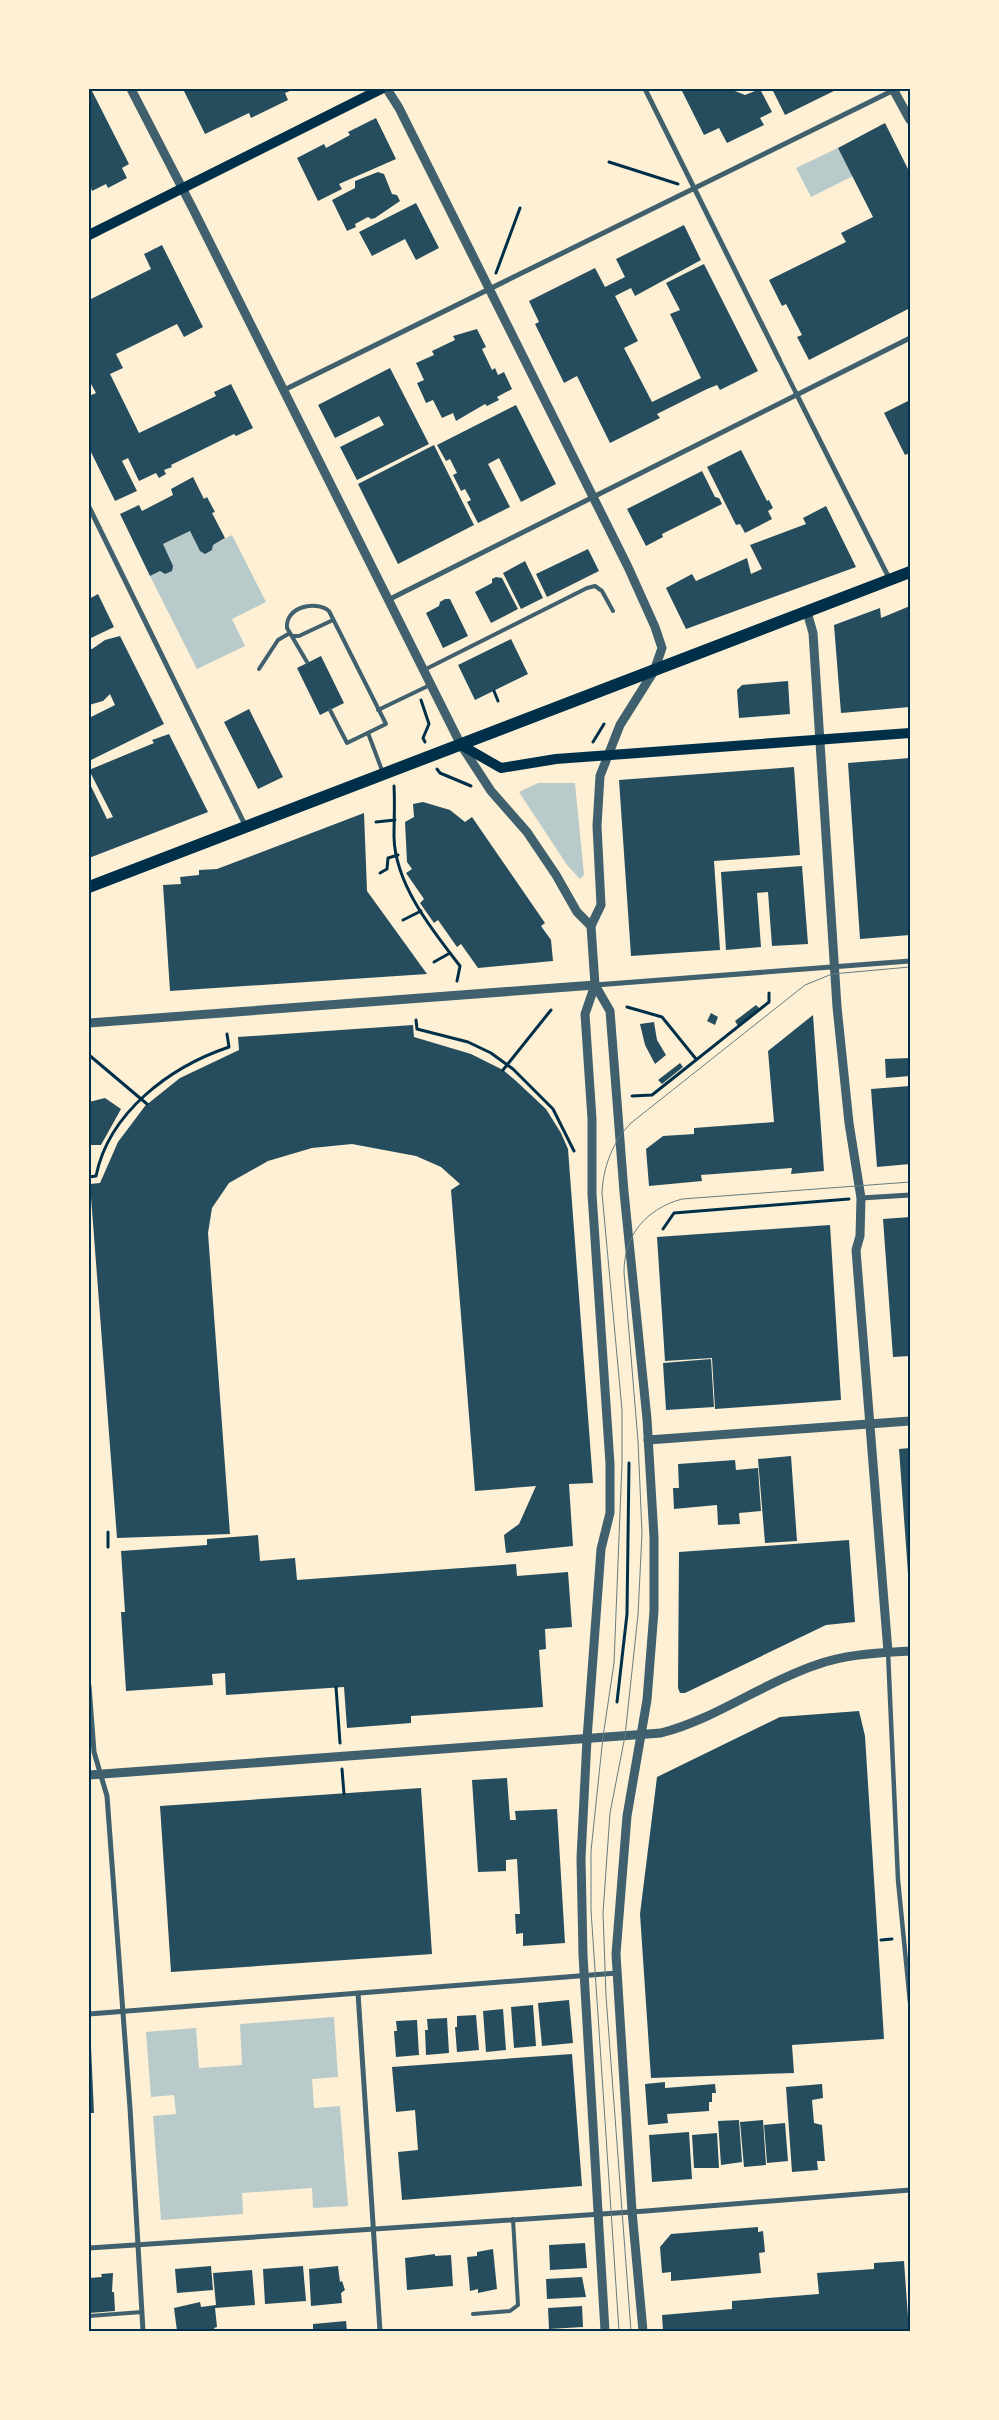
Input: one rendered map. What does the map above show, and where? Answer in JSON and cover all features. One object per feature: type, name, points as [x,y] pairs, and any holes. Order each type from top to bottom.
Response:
[{"type":"main road","points":[[89,235],[381,89]]},
{"type":"main road","points":[[89,887],[910,572]]},
{"type":"main road","points":[[461,745],[501,768],[556,759],[910,733]]},
{"type":"street","points":[[130,89],[284,390],[461,745],[490,791],[527,832],[556,875],[577,912],[592,926]]},
{"type":"street","points":[[387,89],[399,108],[593,496],[650,614],[660,641],[660,656],[654,671],[620,725],[600,776],[597,826],[600,905],[592,926],[596,985],[610,1011],[625,1199],[648,1440],[654,1537],[654,1611],[647,1700],[627,1816],[617,1921],[617,1973],[632,2211],[643,2331]]},
{"type":"street","points":[[645,89],[890,580]]},
{"type":"street","points":[[284,390],[490,290],[893,89],[910,120]]},
{"type":"street","points":[[388,600],[796,393],[910,338]]},
{"type":"street","points":[[89,507],[246,827]]},
{"type":"street","points":[[807,612],[813,633],[834,967],[849,1123],[861,1198],[860,1236],[856,1250],[888,1652],[898,1880],[910,2002]]},
{"type":"street","points":[[89,1023],[910,961]]},
{"type":"street","points":[[596,985],[585,1014],[592,1119],[592,1194],[610,1436],[610,1490],[608,1530],[602,1549],[587,1739],[581,1858],[584,1976],[605,2331]]},
{"type":"street","points":[[861,1198],[910,1195]]},
{"type":"street","points":[[648,1440],[910,1421]]},
{"type":"street","points":[[89,1775],[661,1733],[698,1721],[816,1665],[858,1654],[910,1651]]},
{"type":"street","points":[[89,1686],[94,1752],[107,1792],[143,2331]]},
{"type":"street","points":[[89,2014],[617,1973]]},
{"type":"street","points":[[358,1993],[380,2331]]},
{"type":"street","points":[[89,2248],[599,2214],[910,2190]]},
{"type":"lane","points":[[423,670],[587,588],[595,586],[602,591],[613,611]]},
{"type":"lane","points":[[307,662],[286,623],[289,617],[305,606],[324,607],[329,611],[386,724],[347,743],[330,710]]},
{"type":"lane","points":[[259,669],[278,640],[292,634],[299,636],[333,620]]},
{"type":"lane","points":[[378,710],[430,685]]},
{"type":"lane","points":[[368,733],[389,773]]},
{"type":"lane","points":[[473,2314],[510,2310],[518,2305],[513,2219]]},
{"type":"lane","points":[[89,2316],[142,2312]]},
{"type":"path","points":[[609,162],[694,189]]},
{"type":"path","points":[[490,290],[520,208]]},
{"type":"path","points":[[494,691],[498,700]]},
{"type":"path","points":[[591,744],[606,720]]},
{"type":"path","points":[[389,773],[395,820],[394,838],[402,878],[432,929],[460,966],[454,994]]},
{"type":"path","points":[[440,773],[475,788],[490,791]]},
{"type":"path","points":[[376,822],[395,820]]},
{"type":"path","points":[[380,873],[387,869],[388,858],[398,856]]},
{"type":"path","points":[[403,920],[421,911]]},
{"type":"path","points":[[434,962],[450,953]]},
{"type":"path","points":[[632,1096],[652,1095],[769,1002],[768,992]]},
{"type":"path","points":[[627,1007],[662,1017],[696,1060]]},
{"type":"path","points":[[503,1070],[551,1010]]},
{"type":"path","points":[[416,1020],[417,1029],[468,1042],[491,1053],[507,1065],[537,1090],[553,1109],[574,1151]]},
{"type":"path","points":[[89,1176],[96,1176],[106,1144],[141,1099],[159,1082],[182,1068],[210,1053],[229,1047],[227,1034]]},
{"type":"path","points":[[89,1055],[147,1104]]},
{"type":"path","points":[[663,1229],[674,1213],[861,1198]]},
{"type":"path","points":[[617,1702],[626,1614],[629,1463]]},
{"type":"path","points":[[108,1532],[108,1547]]},
{"type":"path","points":[[336,1688],[340,1745]]},
{"type":"path","points":[[342,1765],[344,1794]]},
{"type":"shaded area","points":[[838,148],[853,176],[811,197],[796,168]]},
{"type":"shaded area","points":[[190,531],[205,553],[212,550],[213,545],[232,535],[266,602],[232,619],[245,646],[197,669],[150,576],[160,571],[165,574],[163,544]]},
{"type":"shaded area","points":[[538,783],[575,783],[584,875],[580,879],[567,865],[519,792]]},
{"type":"shaded area","points":[[334,2017],[338,2077],[312,2079],[314,2108],[340,2106],[348,2206],[313,2208],[312,2188],[242,2193],[243,2214],[161,2220],[153,2116],[176,2114],[174,2095],[151,2097],[146,2032],[196,2028],[199,2068],[242,2065],[240,2024]]},
{"type":"building","points":[[89,89],[91,89],[129,164],[122,168],[127,178],[108,188],[106,184],[92,191],[89,183]]},
{"type":"building","points":[[183,89],[295,89],[285,93],[288,100],[251,118],[249,113],[205,134]]},
{"type":"building","points":[[681,89],[730,89],[745,95],[760,89],[772,112],[760,118],[764,125],[727,143],[719,128],[704,135]]},
{"type":"building","points":[[772,89],[838,89],[785,115]]},
{"type":"building","points":[[376,118],[396,159],[339,184],[342,189],[318,201],[297,158],[324,144],[326,148],[350,135],[348,132]]},
{"type":"building","points":[[885,123],[910,173],[910,308],[809,360],[797,337],[802,335],[786,304],[782,306],[769,280],[846,242],[841,233],[873,217],[838,148]]},
{"type":"building","points":[[378,172],[384,174],[392,194],[397,195],[400,201],[375,218],[371,219],[368,217],[355,224],[356,227],[347,231],[332,200],[355,188],[355,181]]},
{"type":"building","points":[[416,203],[439,248],[416,260],[405,239],[372,256],[359,232]]},
{"type":"building","points":[[684,225],[701,260],[635,296],[631,288],[615,296],[638,341],[624,348],[652,402],[701,378],[670,314],[680,310],[666,283],[704,264],[758,371],[720,390],[717,385],[707,389],[657,414],[660,418],[610,443],[577,376],[564,383],[535,324],[539,322],[529,301],[595,268],[605,287],[625,277],[616,259]]},
{"type":"building","points":[[162,245],[203,327],[184,337],[177,324],[116,354],[123,368],[110,374],[139,433],[216,396],[214,392],[231,384],[253,428],[236,436],[234,434],[171,465],[172,467],[164,470],[166,474],[159,478],[156,473],[139,481],[128,458],[122,461],[137,491],[115,501],[89,448],[89,396],[96,393],[91,384],[89,385],[89,300],[151,269],[144,254]]},
{"type":"building","points":[[477,329],[486,347],[482,349],[492,370],[495,368],[498,375],[504,372],[512,389],[497,397],[499,400],[487,406],[485,404],[456,421],[453,413],[442,418],[433,400],[426,403],[417,383],[424,380],[416,363],[434,355],[432,351],[455,340],[453,336]]},
{"type":"building","points":[[390,368],[429,444],[357,480],[340,447],[384,425],[379,416],[335,438],[318,405]]},
{"type":"building","points":[[910,400],[910,453],[905,455],[884,413]]},
{"type":"building","points":[[516,405],[556,484],[521,502],[499,458],[488,464],[510,507],[478,523],[467,502],[471,500],[465,489],[461,491],[453,475],[457,473],[450,459],[446,461],[437,445]]},
{"type":"building","points":[[434,445],[474,525],[398,564],[358,484]]},
{"type":"building","points":[[741,450],[767,501],[769,500],[773,508],[768,511],[772,519],[745,533],[740,524],[736,525],[707,467]]},
{"type":"building","points":[[702,471],[715,497],[719,498],[722,504],[662,534],[663,537],[646,546],[627,509]]},
{"type":"building","points":[[193,477],[204,499],[207,497],[215,512],[212,513],[225,538],[213,545],[212,550],[205,554],[200,551],[190,531],[163,544],[173,566],[172,571],[165,574],[160,571],[150,576],[120,514],[139,505],[142,511],[173,495],[171,489]]},
{"type":"building","points":[[826,506],[856,567],[686,629],[666,588],[692,574],[696,581],[747,558],[751,574],[762,569],[750,545],[806,524],[803,518]]},
{"type":"building","points":[[588,549],[599,571],[547,597],[536,574]]},
{"type":"building","points":[[525,561],[543,598],[521,609],[503,573]]},
{"type":"building","points":[[496,577],[502,578],[518,609],[491,623],[475,592],[492,583],[492,579]]},
{"type":"building","points":[[98,594],[114,627],[89,639],[89,599]]},
{"type":"building","points":[[450,599],[468,636],[443,648],[426,613],[439,606],[440,602]]},
{"type":"building","points":[[910,606],[910,707],[841,713],[834,625],[880,608],[881,618]]},
{"type":"building","points":[[120,636],[164,724],[89,761],[89,718],[115,705],[110,694],[103,701],[89,705],[89,648],[92,649],[105,640]]},
{"type":"building","points":[[511,639],[528,674],[475,700],[458,665]]},
{"type":"building","points":[[321,656],[344,703],[320,715],[297,668]]},
{"type":"building","points":[[788,681],[790,714],[739,718],[737,690],[742,685]]},
{"type":"building","points":[[249,709],[283,777],[258,789],[224,722]]},
{"type":"building","points":[[169,734],[208,812],[89,858],[89,782],[107,819],[113,817],[89,770],[154,743],[152,740]]},
{"type":"building","points":[[910,758],[910,935],[860,939],[848,763]]},
{"type":"building","points":[[794,767],[800,855],[714,861],[720,950],[631,956],[619,780]]},
{"type":"building","points":[[423,802],[450,810],[465,822],[472,817],[545,923],[541,926],[551,940],[553,961],[478,968],[461,944],[457,947],[438,920],[434,923],[420,903],[424,899],[406,873],[412,869],[407,862],[405,822],[414,817],[413,804]]},
{"type":"building","points":[[364,813],[367,891],[427,974],[170,991],[163,885],[181,884],[180,877],[199,875],[199,870],[217,869]]},
{"type":"building","points":[[802,866],[808,944],[772,946],[768,892],[757,893],[761,947],[726,950],[721,872]]},
{"type":"building","points":[[756,1005],[760,1009],[738,1026],[735,1021]]},
{"type":"building","points":[[711,1013],[718,1017],[715,1025],[707,1021]]},
{"type":"building","points":[[813,1015],[824,1171],[791,1174],[792,1168],[701,1175],[702,1181],[649,1186],[646,1149],[663,1136],[694,1134],[694,1128],[774,1122],[768,1051]]},
{"type":"building","points":[[654,1022],[657,1040],[666,1055],[655,1064],[645,1045],[640,1024]]},
{"type":"building","points":[[413,1025],[414,1037],[471,1054],[503,1070],[546,1109],[561,1133],[568,1149],[593,1483],[569,1484],[573,1546],[506,1553],[504,1535],[519,1524],[536,1486],[475,1491],[451,1190],[460,1184],[441,1167],[416,1156],[352,1144],[312,1148],[268,1161],[229,1183],[212,1208],[208,1233],[230,1534],[117,1538],[90,1184],[100,1183],[118,1142],[145,1106],[180,1078],[239,1050],[238,1037]]},
{"type":"building","points":[[910,1058],[910,1076],[886,1078],[885,1059]]},
{"type":"building","points":[[680,1063],[683,1067],[662,1084],[658,1080]]},
{"type":"building","points":[[910,1086],[910,1110],[908,1110],[910,1164],[877,1167],[871,1089]]},
{"type":"building","points":[[105,1098],[121,1109],[101,1145],[90,1145],[89,1102]]},
{"type":"building","points":[[910,1217],[910,1356],[893,1357],[883,1219]]},
{"type":"building","points":[[830,1225],[841,1400],[715,1409],[712,1358],[665,1361],[657,1237]]},
{"type":"building","points":[[711,1359],[714,1407],[666,1410],[663,1363]]},
{"type":"building","points":[[910,1448],[910,1587],[909,1587],[899,1449]]},
{"type":"building","points":[[791,1456],[797,1541],[765,1543],[758,1459]]},
{"type":"building","points":[[735,1460],[736,1470],[758,1468],[761,1511],[739,1513],[740,1524],[718,1525],[717,1505],[674,1509],[673,1488],[679,1488],[678,1464]]},
{"type":"building","points":[[258,1535],[260,1561],[295,1558],[297,1580],[516,1564],[517,1576],[568,1572],[572,1627],[545,1629],[546,1649],[539,1650],[543,1707],[411,1716],[411,1723],[347,1728],[344,1687],[226,1695],[225,1673],[212,1674],[213,1685],[126,1691],[121,1612],[125,1612],[121,1551],[207,1545],[207,1539]]},
{"type":"building","points":[[849,1540],[855,1622],[826,1625],[685,1693],[680,1693],[678,1688],[679,1552]]},
{"type":"building","points":[[859,1711],[865,1736],[884,2039],[792,2045],[794,2073],[651,2078],[640,1914],[657,1777],[780,1717]]},
{"type":"building","points":[[507,1778],[510,1820],[516,1820],[515,1811],[557,1809],[565,1943],[523,1946],[523,1933],[516,1934],[515,1914],[520,1914],[517,1859],[506,1860],[506,1871],[478,1872],[472,1780]]},
{"type":"building","points":[[421,1788],[432,1954],[171,1972],[160,1806]]},
{"type":"building","points":[[569,2000],[573,2043],[542,2046],[538,2003]]},
{"type":"building","points":[[533,2005],[536,2046],[514,2048],[511,2007]]},
{"type":"building","points":[[503,2009],[506,2050],[486,2052],[483,2011]]},
{"type":"building","points":[[476,2015],[479,2050],[457,2052],[455,2027],[457,2027],[457,2016]]},
{"type":"building","points":[[447,2018],[449,2053],[426,2055],[425,2030],[428,2030],[427,2019]]},
{"type":"building","points":[[417,2020],[419,2055],[396,2057],[394,2031],[397,2031],[396,2021]]},
{"type":"building","points":[[89,2047],[91,2047],[94,2113],[89,2113]]},
{"type":"building","points":[[572,2054],[582,2186],[402,2200],[398,2152],[418,2150],[415,2110],[396,2112],[392,2067]]},
{"type":"building","points":[[665,2082],[665,2088],[715,2084],[716,2093],[712,2093],[709,2111],[667,2114],[668,2123],[648,2125],[645,2084]]},
{"type":"building","points":[[822,2084],[823,2098],[812,2100],[814,2123],[822,2125],[825,2161],[817,2161],[818,2170],[792,2172],[786,2087]]},
{"type":"building","points":[[739,2120],[742,2162],[721,2165],[718,2121]]},
{"type":"building","points":[[763,2120],[766,2165],[744,2167],[740,2122]]},
{"type":"building","points":[[785,2123],[788,2161],[767,2163],[764,2125]]},
{"type":"building","points":[[689,2132],[692,2179],[652,2182],[649,2135]]},
{"type":"building","points":[[717,2133],[719,2168],[694,2168],[692,2135]]},
{"type":"building","points":[[758,2227],[758,2232],[763,2231],[765,2252],[759,2253],[761,2273],[671,2281],[671,2272],[662,2273],[660,2247],[671,2234]]},
{"type":"building","points":[[585,2243],[587,2268],[550,2270],[549,2245]]},
{"type":"building","points":[[493,2249],[497,2289],[478,2293],[478,2289],[470,2291],[467,2257],[477,2256],[477,2252]]},
{"type":"building","points":[[435,2254],[435,2256],[451,2255],[453,2286],[407,2290],[405,2258]]},
{"type":"building","points":[[904,2261],[909,2331],[663,2331],[662,2315],[732,2309],[732,2301],[819,2294],[817,2273],[874,2269],[874,2263]]},
{"type":"building","points":[[211,2266],[213,2290],[177,2293],[175,2269]]},
{"type":"building","points":[[303,2266],[306,2301],[265,2304],[263,2269]]},
{"type":"building","points":[[338,2266],[340,2282],[342,2281],[345,2290],[341,2293],[342,2303],[311,2306],[309,2269]]},
{"type":"building","points":[[252,2270],[255,2305],[215,2308],[217,2327],[214,2328],[215,2331],[191,2331],[191,2329],[177,2331],[174,2308],[200,2302],[201,2307],[216,2305],[213,2273]]},
{"type":"building","points":[[113,2273],[112,2292],[114,2292],[115,2311],[89,2313],[89,2278],[102,2277],[101,2274]]},
{"type":"building","points":[[582,2277],[586,2297],[547,2299],[546,2279]]},
{"type":"building","points":[[582,2306],[583,2327],[549,2329],[548,2308]]},
{"type":"building","points":[[346,2321],[347,2331],[313,2331],[313,2324]]},
{"type":"tram line","points":[[619,2331],[591,1910],[591,1851],[603,1737],[614,1663],[622,1463],[622,1410],[602,1193],[604,1174],[614,1146],[631,1123],[805,985],[832,974],[910,967]]},
{"type":"tram line","points":[[631,2331],[606,1996],[603,1913],[610,1813],[625,1736],[638,1615],[642,1533],[638,1441],[624,1272],[628,1246],[633,1235],[648,1217],[669,1203],[682,1199],[910,1182]]}]
